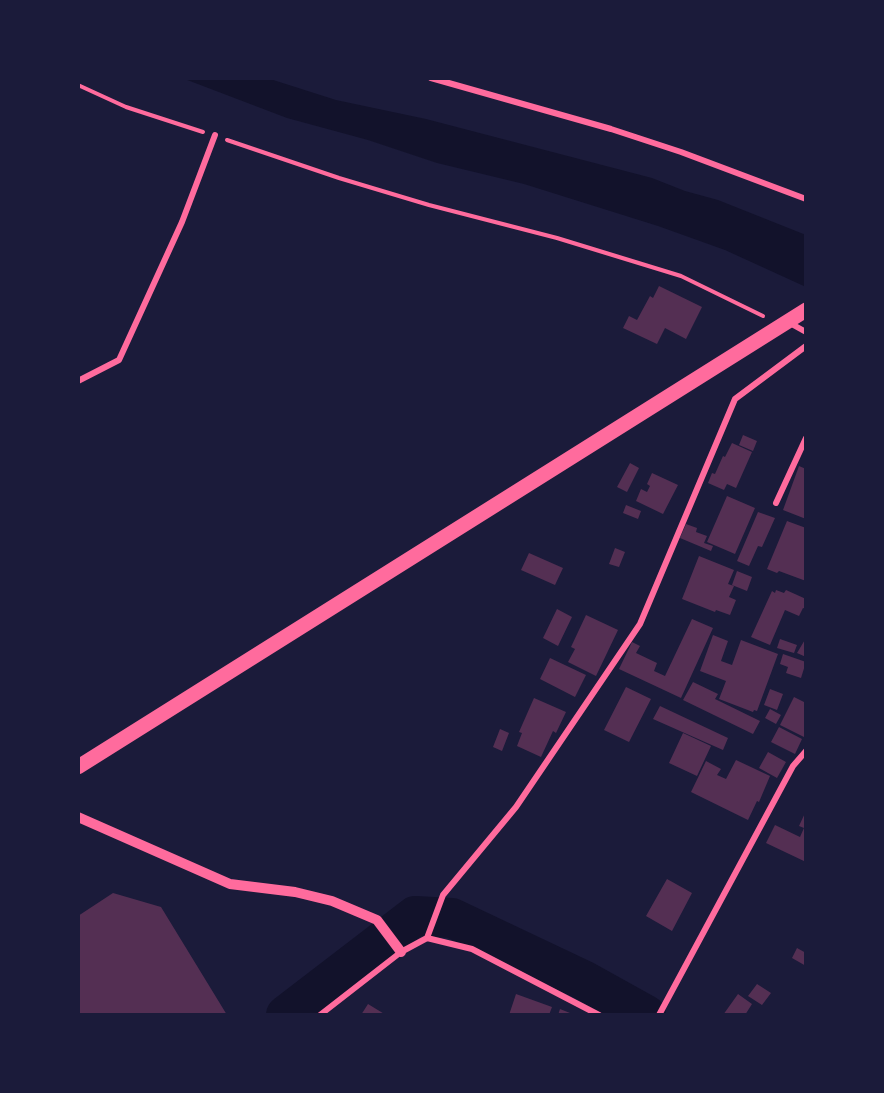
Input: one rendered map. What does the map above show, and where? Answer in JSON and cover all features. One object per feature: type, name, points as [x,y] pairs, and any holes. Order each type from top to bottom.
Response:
[{"type":"main road","points":[[78,767],[806,310]]},
{"type":"street","points":[[430,78],[611,129],[681,152],[806,199]]},
{"type":"street","points":[[78,381],[119,360],[182,222],[215,135]]},
{"type":"street","points":[[787,322],[806,332]]},
{"type":"street","points":[[320,1015],[401,952],[427,938],[443,895],[516,807],[640,624],[735,399],[806,346]]},
{"type":"street","points":[[776,503],[806,438]]},
{"type":"street","points":[[659,1015],[794,766],[806,751]]},
{"type":"street","points":[[78,817],[230,884],[295,892],[332,901],[377,920],[401,952]]},
{"type":"street","points":[[427,938],[472,949],[599,1015]]},
{"type":"path","points":[[78,84],[126,107],[339,178],[429,205],[557,238],[681,276],[787,322]]},
{"type":"shaded area","points":[[182,78],[267,78],[336,100],[426,119],[652,178],[685,191],[718,200],[806,235],[806,287],[725,250],[658,226],[524,184],[437,163],[368,140],[287,118]]},
{"type":"building","points":[[659,286],[702,307],[686,339],[665,328],[657,344],[623,328],[629,316],[637,320],[650,296],[653,298]]},
{"type":"building","points":[[743,435],[757,441],[753,451],[739,445]]},
{"type":"building","points":[[732,443],[752,452],[736,488],[727,484],[724,490],[708,483]]},
{"type":"building","points":[[630,463],[639,468],[627,492],[617,487]]},
{"type":"building","points":[[799,466],[806,469],[806,519],[783,510]]},
{"type":"building","points":[[652,473],[678,485],[663,514],[636,501],[641,489],[647,492],[650,486],[647,484]]},
{"type":"building","points":[[727,496],[755,508],[735,554],[707,542]]},
{"type":"building","points":[[626,505],[641,511],[638,519],[623,513]]},
{"type":"building","points":[[758,512],[775,518],[762,547],[758,546],[749,566],[737,561]]},
{"type":"building","points":[[787,521],[806,528],[806,581],[767,569]]},
{"type":"building","points":[[686,524],[697,528],[696,532],[707,536],[704,543],[713,546],[711,551],[680,538]]},
{"type":"building","points":[[615,548],[625,552],[619,567],[609,564]]},
{"type":"building","points":[[529,553],[563,568],[555,585],[521,570]]},
{"type":"building","points":[[699,556],[734,570],[728,584],[734,586],[729,597],[736,600],[730,615],[716,610],[715,612],[682,599]]},
{"type":"building","points":[[737,571],[752,577],[747,591],[732,585]]},
{"type":"building","points":[[776,590],[784,593],[786,590],[806,599],[806,609],[803,608],[799,616],[785,610],[770,645],[751,637],[772,591],[775,593]]},
{"type":"building","points":[[557,609],[572,617],[558,646],[543,638]]},
{"type":"building","points":[[586,615],[618,630],[596,676],[568,662],[575,649],[571,647]]},
{"type":"building","points":[[692,619],[713,628],[681,698],[619,669],[632,642],[640,646],[636,653],[657,663],[654,671],[665,676]]},
{"type":"building","points":[[713,635],[728,641],[721,661],[732,665],[741,640],[778,654],[757,711],[753,712],[719,699],[726,681],[700,671]]},
{"type":"building","points":[[806,638],[806,657],[797,653]]},
{"type":"building","points":[[780,639],[797,645],[794,653],[777,648]]},
{"type":"building","points":[[783,654],[806,662],[801,678],[786,673],[788,667],[780,664]]},
{"type":"building","points":[[550,658],[586,675],[575,697],[540,679]]},
{"type":"building","points":[[693,682],[718,694],[715,699],[760,721],[753,734],[683,700]]},
{"type":"building","points":[[626,687],[651,699],[629,742],[604,730]]},
{"type":"building","points":[[770,689],[783,694],[777,710],[764,705]]},
{"type":"building","points":[[794,697],[806,703],[804,737],[780,725]]},
{"type":"building","points":[[534,698],[566,712],[556,733],[553,731],[541,757],[517,746],[522,733],[519,732]]},
{"type":"building","points":[[660,706],[728,738],[723,750],[653,719]]},
{"type":"building","points":[[770,709],[781,715],[776,724],[765,718]]},
{"type":"building","points":[[779,727],[802,739],[795,754],[771,742]]},
{"type":"building","points":[[500,729],[509,733],[502,751],[493,747]]},
{"type":"building","points":[[683,733],[711,746],[697,776],[669,763]]},
{"type":"building","points":[[768,752],[786,762],[777,778],[759,768]]},
{"type":"building","points":[[736,760],[770,776],[748,820],[691,792],[706,761],[721,769],[717,775],[726,779]]},
{"type":"building","points":[[806,811],[806,862],[766,843],[775,825],[800,837],[804,828],[799,826]]},
{"type":"building","points":[[667,879],[692,893],[672,931],[646,916]]},
{"type":"building","points":[[113,893],[161,907],[227,1015],[78,1015],[78,916]]},
{"type":"building","points":[[797,948],[806,953],[806,966],[792,958]]},
{"type":"building","points":[[757,984],[771,993],[762,1005],[748,996]]},
{"type":"building","points":[[516,994],[552,1007],[549,1015],[509,1015]]},
{"type":"building","points":[[738,994],[752,1004],[745,1015],[723,1015]]},
{"type":"building","points":[[368,1004],[386,1015],[361,1015]]},
{"type":"building","points":[[560,1009],[575,1015],[558,1015]]},
{"type":"waterway","points":[[286,1015],[415,916],[452,918],[583,980],[646,1015]]}]
